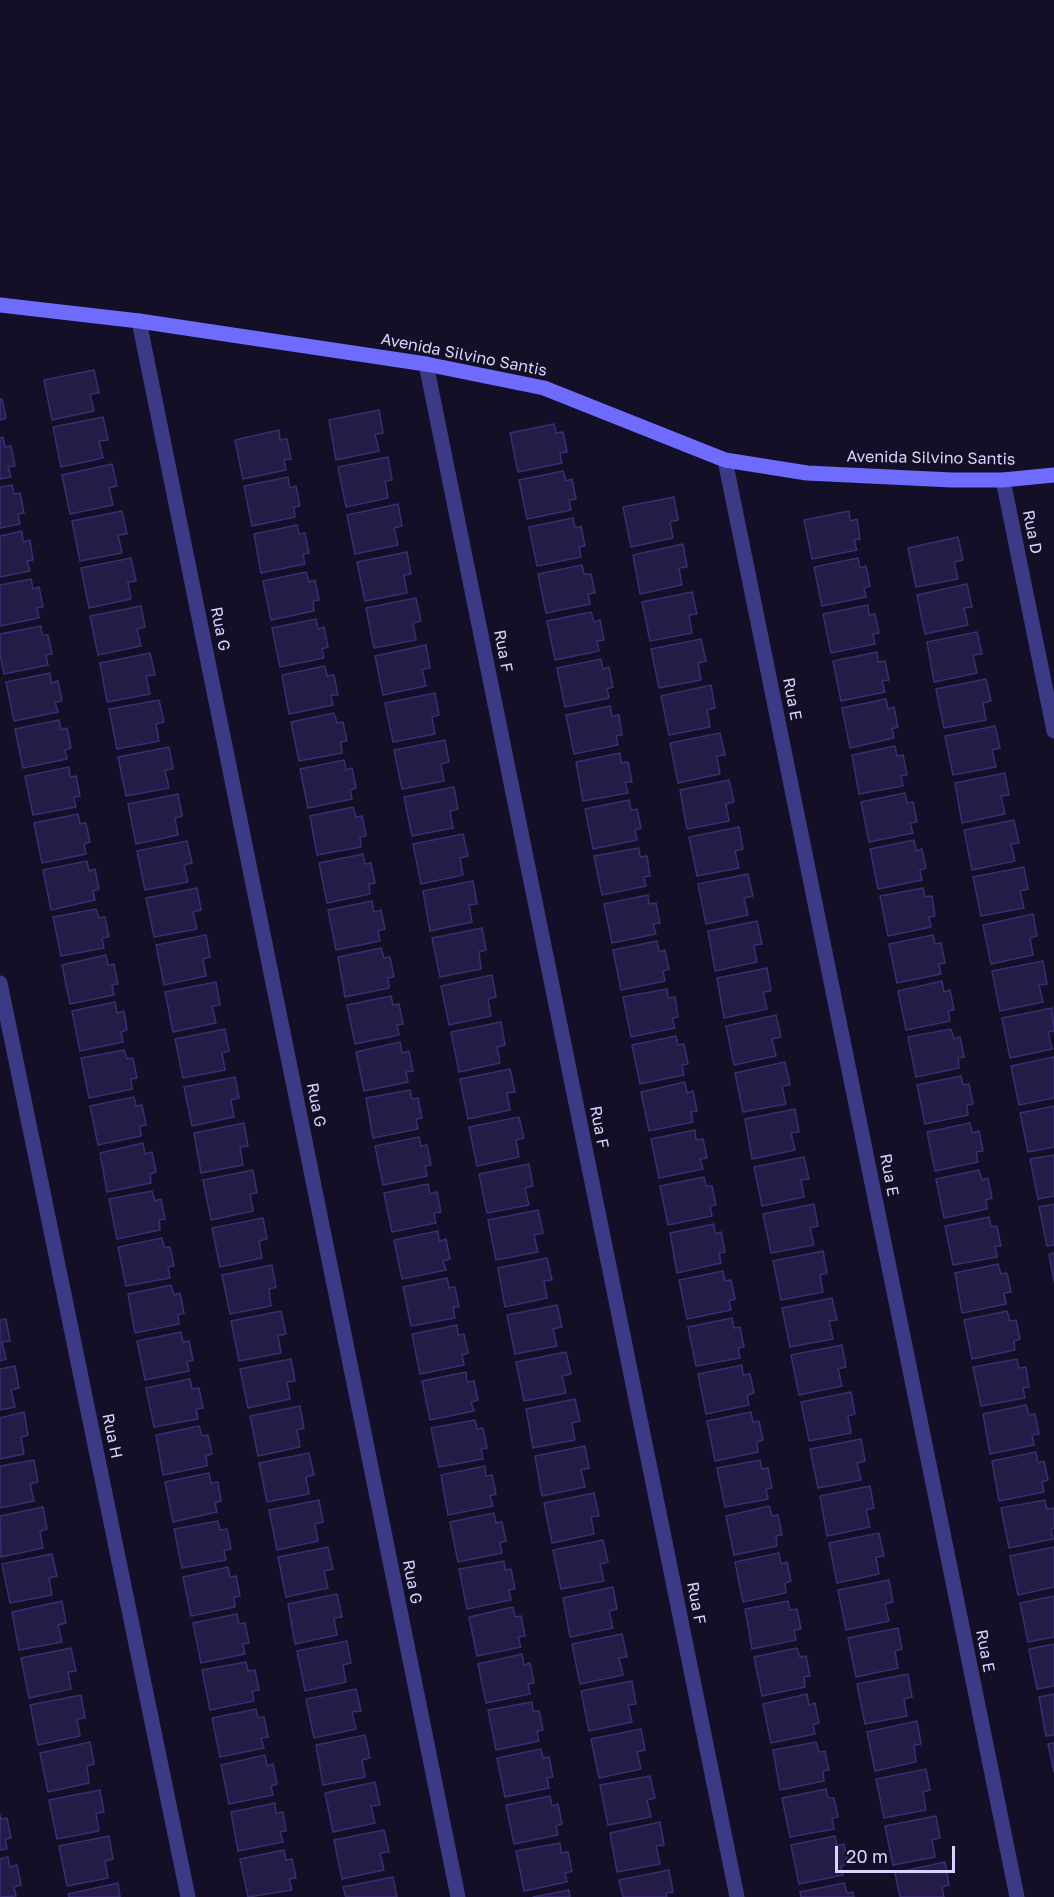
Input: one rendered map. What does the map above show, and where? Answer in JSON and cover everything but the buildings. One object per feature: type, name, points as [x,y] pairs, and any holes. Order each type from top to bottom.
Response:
[{"type":"main road","name":"Avenida Silvino Santis","points":[[0,305],[139,321],[426,364],[544,388],[725,460],[807,473],[952,480],[1003,480],[1054,475]]},
{"type":"street","name":"Rua G","points":[[139,321],[458,1897]]},
{"type":"street","name":"Rua F","points":[[426,364],[737,1897]]},
{"type":"street","name":"Rua E","points":[[725,460],[1017,1897]]},
{"type":"street","name":"Rua D","points":[[1003,480],[1054,731]]},
{"type":"street","name":"Rua H","points":[[0,983],[188,1897]]}]
